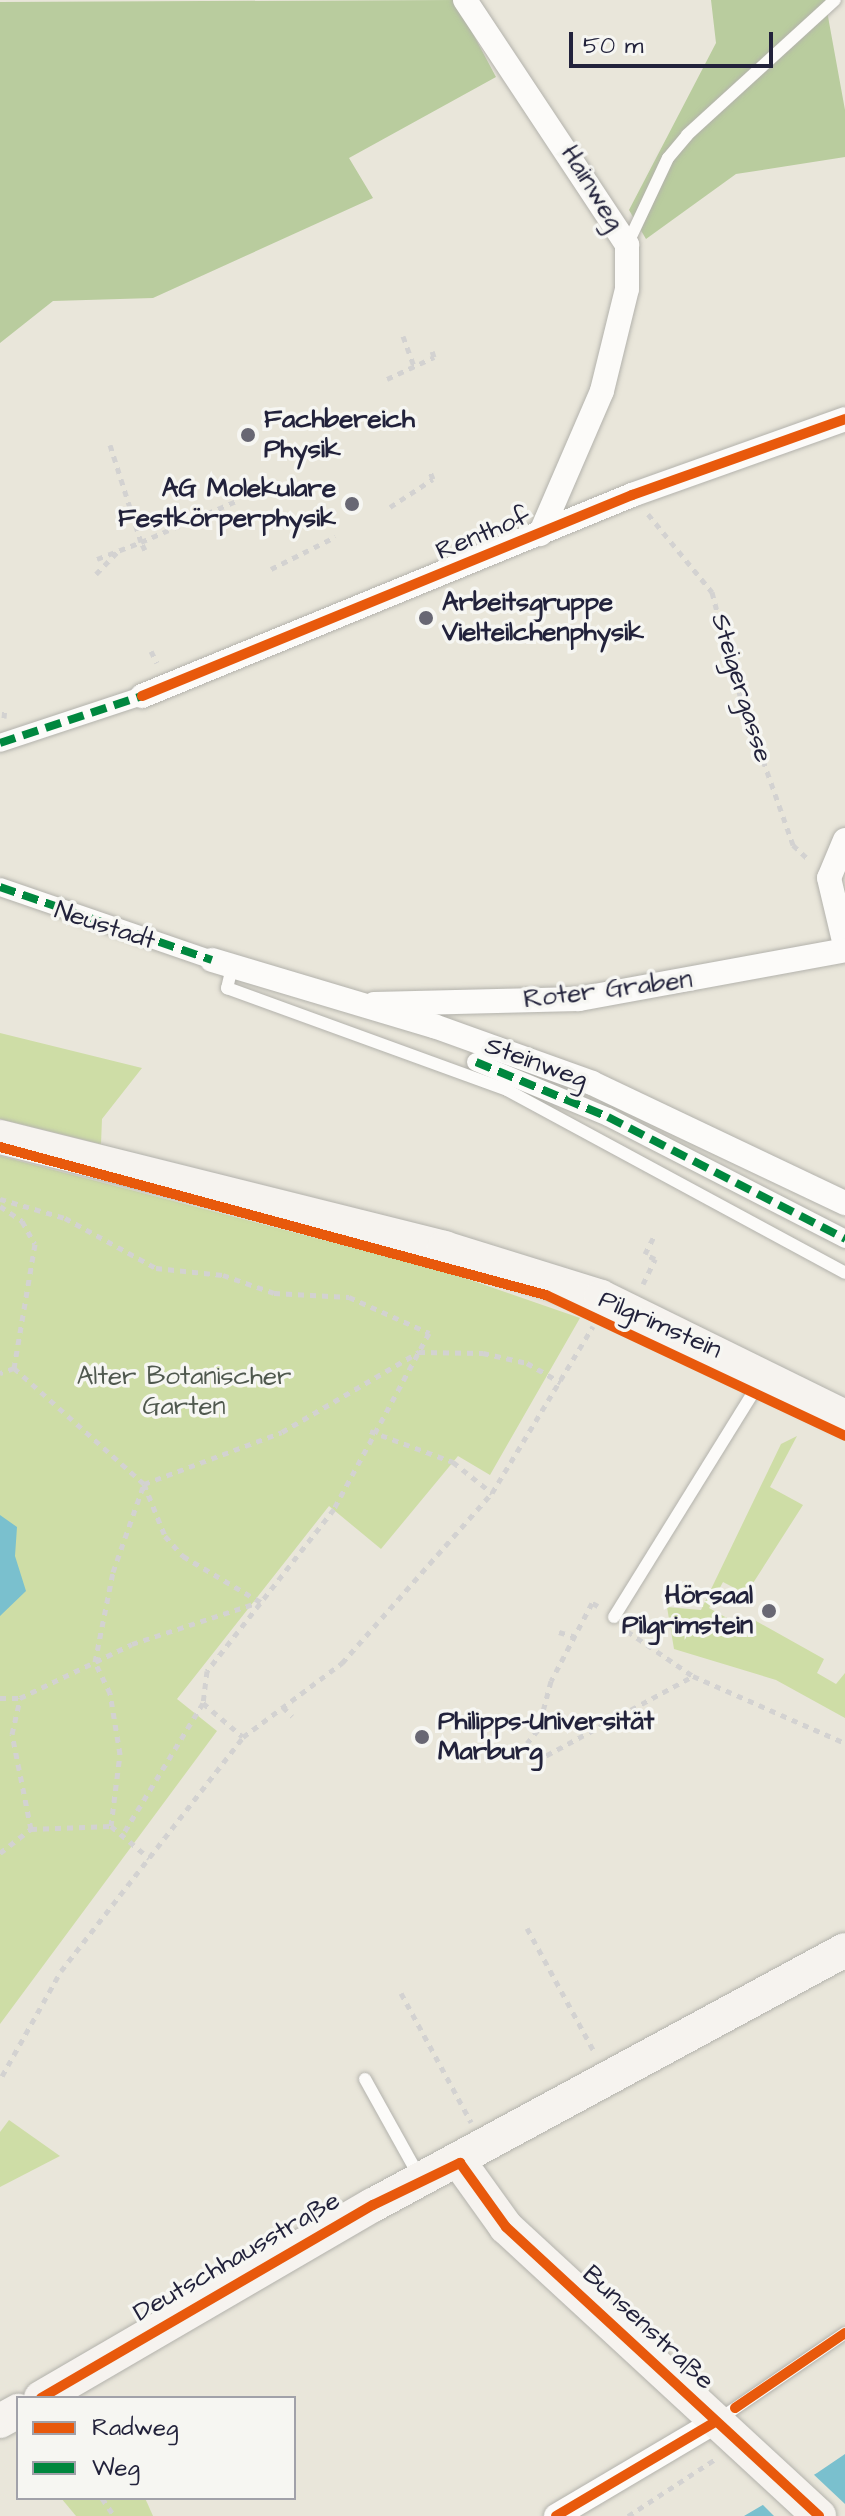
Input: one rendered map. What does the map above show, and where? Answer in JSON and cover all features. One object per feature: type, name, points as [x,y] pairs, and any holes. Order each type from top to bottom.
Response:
[{"type":"main road","name":"Pilgrimstein","points":[[0,1137],[415,1240],[572,1288],[764,1374],[845,1417]]},
{"type":"main road","name":"Deutschhausstraße","points":[[44,2396],[422,2180],[460,2163],[845,1950]]},
{"type":"main road","name":"Bunsenstraße","points":[[460,2163],[506,2227],[730,2424],[763,2467],[819,2516]]},
{"type":"street","name":"Hainweg","points":[[465,0],[627,245],[627,289],[602,391],[540,534]]},
{"type":"street","name":"Renthof","points":[[0,743],[142,696],[540,534],[845,419]]},
{"type":"street","points":[[845,840],[829,878],[845,948]]},
{"type":"street","name":"Neustadt","points":[[0,887],[222,963]]},
{"type":"street","name":"Roter Graben","points":[[368,1006],[400,999],[579,999],[845,948]]},
{"type":"street","name":"Steinweg","points":[[222,963],[368,1006],[592,1083],[845,1203]]},
{"type":"street","points":[[476,1062],[608,1117],[845,1239]]},
{"type":"street","points":[[556,2516],[730,2424]]},
{"type":"lane","points":[[627,245],[677,147],[835,0]]},
{"type":"lane","points":[[222,963],[227,988],[419,1054],[590,1130],[845,1273]]},
{"type":"lane","points":[[614,1617],[764,1374]]},
{"type":"lane","points":[[365,2079],[422,2180]]},
{"type":"lane","points":[[730,2424],[845,2333]]},
{"type":"path","points":[[403,336],[414,366]]},
{"type":"path","points":[[387,379],[434,357],[432,351]]},
{"type":"path","points":[[110,445],[145,550]]},
{"type":"path","points":[[390,507],[433,479],[429,469]]},
{"type":"path","points":[[97,559],[236,501]]},
{"type":"path","points":[[271,569],[335,537]]},
{"type":"path","points":[[96,574],[117,552]]},
{"type":"path","points":[[4,719],[5,707]]},
{"type":"path","points":[[0,1199],[65,1218],[156,1268],[223,1275],[274,1293],[349,1297],[429,1333],[370,1431],[334,1509],[207,1671],[203,1703],[123,1834]]},
{"type":"path","points":[[0,1206],[22,1221],[35,1244],[14,1368]]},
{"type":"path","points":[[647,1276],[655,1259],[645,1254],[655,1234]]},
{"type":"path","points":[[585,1311],[609,1322]]},
{"type":"path","points":[[2,2076],[61,1971],[243,1737],[342,1663],[492,1493],[561,1383],[598,1316]]},
{"type":"path","points":[[111,1826],[120,1754],[110,1693],[95,1662],[113,1572],[144,1484],[282,1432],[419,1352],[483,1353],[527,1363],[561,1383]]},
{"type":"path","points":[[0,1373],[14,1368]]},
{"type":"path","points":[[14,1368],[144,1484],[165,1536],[183,1556],[263,1603]]},
{"type":"path","points":[[370,1431],[453,1462],[492,1493]]},
{"type":"path","points":[[0,1698],[20,1698],[95,1662],[263,1603]]},
{"type":"path","points":[[693,1676],[536,1761],[527,1743],[592,1603],[614,1617],[634,1639],[693,1676],[845,1743]]},
{"type":"path","points":[[559,1632],[575,1637]]},
{"type":"path","points":[[20,1698],[12,1734],[31,1829]]},
{"type":"path","points":[[203,1703],[243,1737]]},
{"type":"path","points":[[283,1707],[292,1716]]},
{"type":"path","points":[[0,1853],[31,1829],[111,1826],[149,1858]]},
{"type":"path","points":[[527,1928],[610,2079]]},
{"type":"path","points":[[401,1993],[468,2117]]},
{"type":"path","points":[[628,2516],[730,2424]]},
{"type":"green space","points":[[455,0],[496,77],[349,158],[373,198],[153,298],[53,301],[0,343],[0,2]]},
{"type":"green space","points":[[711,0],[825,0],[845,110],[845,157],[736,174],[646,239],[629,210],[716,43]]},
{"type":"green space","points":[[0,1033],[142,1068],[102,1119],[101,1144],[0,1119]]},
{"type":"green space","name":"Alter Botanischer Garten","points":[[0,1156],[450,1273],[580,1318],[490,1475],[458,1456],[381,1549],[329,1506],[177,1699],[217,1731],[0,2024]]},
{"type":"green space","points":[[797,1436],[770,1487],[803,1505],[746,1594],[723,1582],[709,1608],[743,1627],[749,1617],[824,1659],[817,1673],[836,1684],[845,1673],[845,1718],[776,1680],[674,1649],[667,1607],[701,1610],[781,1444]]},
{"type":"green space","points":[[9,2120],[60,2156],[0,2187],[0,2132]]},
{"type":"green space","points":[[63,2500],[146,2500],[153,2516],[76,2516]]},
{"type":"water","points":[[0,1515],[17,1527],[15,1556],[26,1591],[0,1616]]},
{"type":"water","points":[[845,2454],[845,2516],[744,2516],[817,2473]]},
{"type":"pier","points":[[811,2472],[845,2504],[845,2516],[774,2516],[760,2502]]},
{"type":"marked path","points":[[0,743],[142,696]]},
{"type":"marked path","points":[[0,887],[212,960]]},
{"type":"marked path","points":[[476,1062],[608,1117],[845,1239]]},
{"type":"cycle path","points":[[142,696],[632,495],[845,419]]},
{"type":"cycle path","points":[[0,1147],[546,1295],[845,1436]]},
{"type":"cycle path","points":[[44,2396],[373,2205],[460,2163],[506,2227],[819,2516]]},
{"type":"cycle path","points":[[735,2408],[845,2333]]},
{"type":"cycle path","points":[[556,2516],[715,2422]]},
{"type":"place","name":"Fachbereich Physik","points":[[248,435]]},
{"type":"place","name":"AG Molekulare Festkörperphysik","points":[[352,504]]},
{"type":"place","name":"Arbeitsgruppe Vielteilchenphysik","points":[[426,618]]},
{"type":"place","name":"Hörsaal Pilgrimstein","points":[[769,1611]]},
{"type":"place","name":"Philipps-Universität Marburg","points":[[422,1737]]}]
